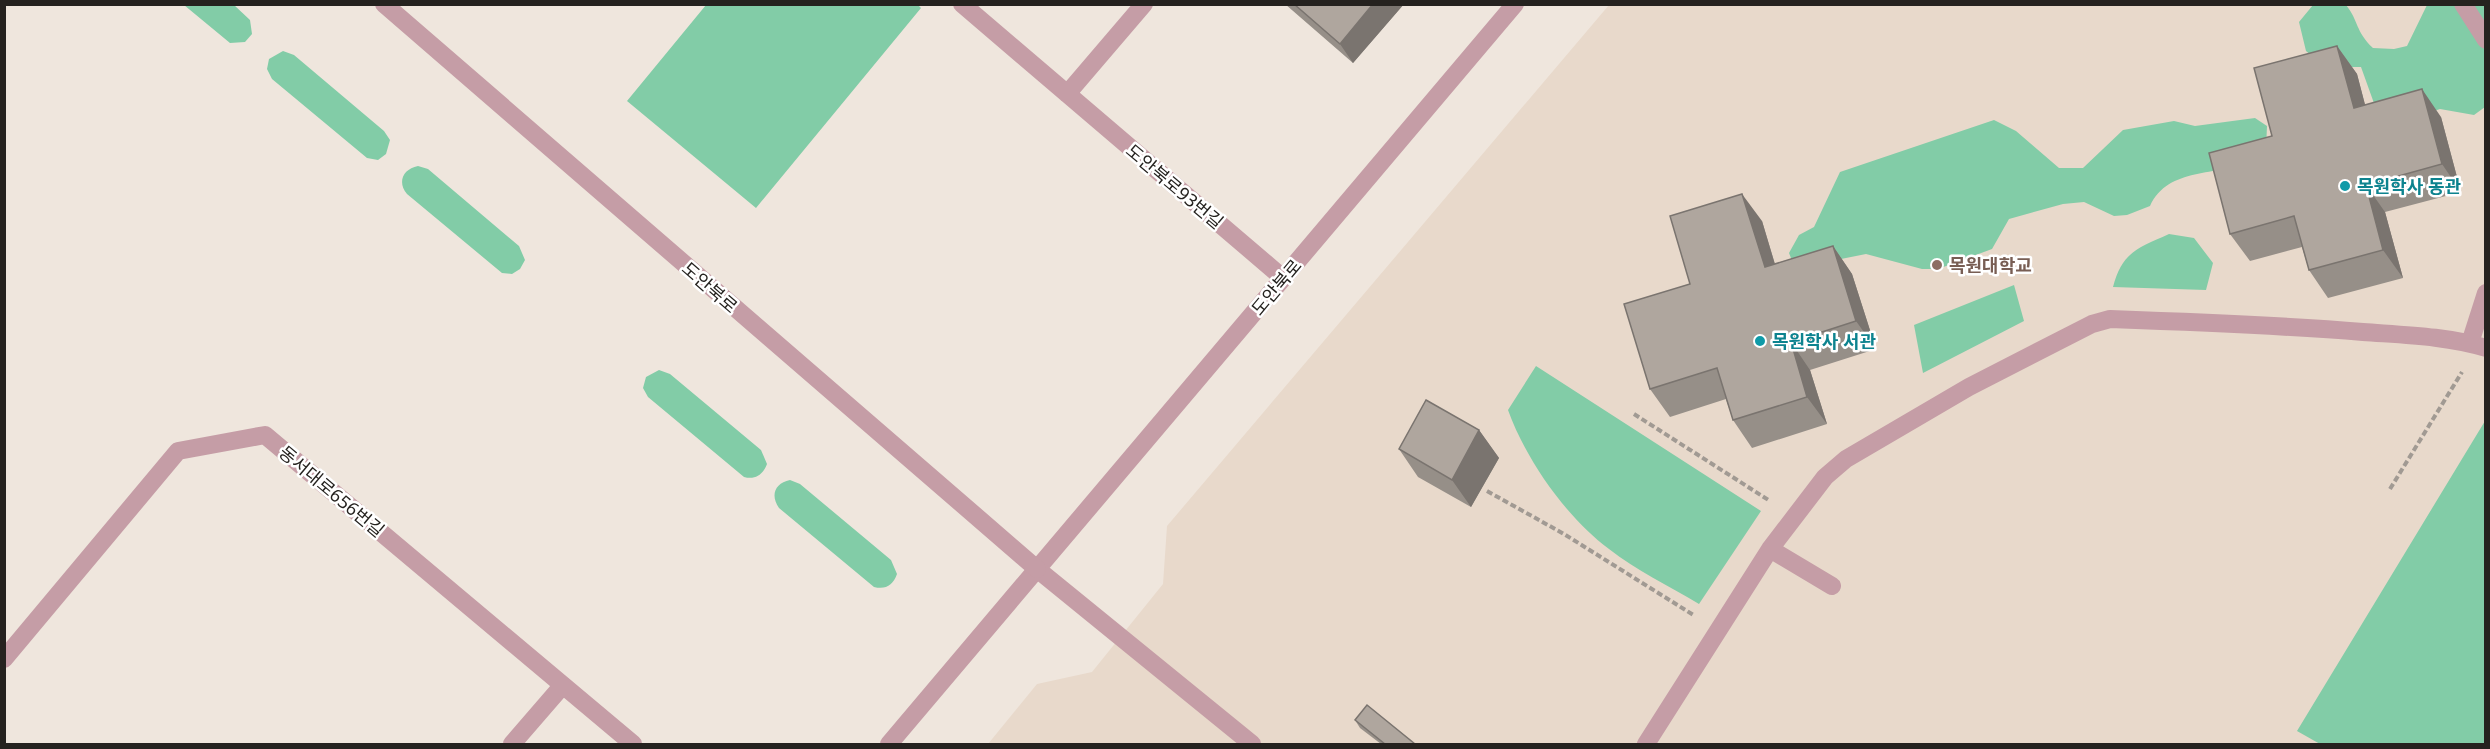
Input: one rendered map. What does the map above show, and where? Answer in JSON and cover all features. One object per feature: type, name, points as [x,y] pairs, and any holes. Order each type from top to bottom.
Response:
[{"type":"street","name":"도안북로","points":[[384,4],[1037,569]]},
{"type":"street","name":"도안북로93번길","points":[[962,4],[1283,278]]},
{"type":"street","points":[[1067,94],[1144,4]]},
{"type":"street","name":"도안북로","points":[[889,744],[1515,4]]},
{"type":"street","points":[[2463,4],[2486,40]]},
{"type":"street","points":[[1646,744],[1770,549],[1825,477],[1846,459],[1969,387],[2092,324],[2110,319],[2269,324],[2478,346],[2486,292]]},
{"type":"street","name":"동서대로656번길","points":[[4,659],[178,451],[265,435],[633,744]]},
{"type":"street","points":[[1770,549],[1832,586]]},
{"type":"street","points":[[1037,569],[1252,744]]},
{"type":"street","points":[[512,744],[563,685]]},
{"type":"path","points":[[2390,489],[2462,371]]},
{"type":"path","points":[[1634,414],[1775,505]]},
{"type":"path","points":[[1487,491],[1563,534],[1701,620]]},
{"type":"shaded area","name":"목원대학교","points":[[1609,5],[2485,5],[2485,744],[988,744],[1037,684],[1092,672],[1163,584],[1167,526]]},
{"type":"green space","points":[[184,5],[234,5],[250,20],[252,34],[245,42],[230,43]]},
{"type":"green space","points":[[706,5],[918,5],[921,8],[756,208],[627,101]]},
{"type":"green space","points":[[2313,5],[2346,5],[2363,36],[2373,48],[2394,49],[2407,46],[2427,5],[2485,5],[2485,107],[2474,115],[2440,109],[2419,116],[2375,106],[2361,67],[2325,67],[2306,51],[2299,22]]},
{"type":"green space","points":[[283,51],[294,55],[384,131],[390,140],[386,154],[378,160],[367,158],[272,79],[267,69],[269,59]]},
{"type":"green space","points":[[2255,118],[2267,126],[2266,149],[2253,160],[2238,166],[2181,178],[2158,193],[2150,206],[2127,215],[2114,216],[2084,202],[2063,204],[2009,219],[1992,249],[1938,269],[1922,269],[1866,254],[1806,266],[1793,263],[1789,253],[1799,235],[1814,227],[1840,172],[1994,120],[2016,131],[2059,168],[2083,168],[2123,130],[2174,121],[2195,126]]},
{"type":"green space","points":[[418,166],[428,169],[519,246],[525,260],[520,269],[512,274],[502,273],[407,194],[402,185],[403,177],[409,170]]},
{"type":"green space","points":[[2169,234],[2194,238],[2213,263],[2206,290],[2113,287],[2126,259],[2148,243]]},
{"type":"green space","points":[[2014,285],[2024,321],[1923,373],[1914,325]]},
{"type":"green space","points":[[1536,366],[1761,511],[1699,604],[1619,557],[1578,521],[1549,486],[1525,448],[1508,410]]},
{"type":"green space","points":[[659,370],[670,374],[761,450],[767,464],[761,474],[752,478],[744,477],[648,397],[643,388],[646,377]]},
{"type":"green space","points":[[2485,421],[2485,744],[2320,744],[2297,731]]},
{"type":"green space","points":[[790,480],[800,484],[891,560],[897,574],[891,584],[882,588],[874,587],[779,508],[775,499],[776,490],[781,484]]},
{"type":"building","points":[[1294,4],[1373,4],[1340,44]]},
{"type":"building","name":"목원학사 동관","points":[[2337,46],[2354,108],[2422,89],[2442,164],[2366,185],[2383,250],[2309,270],[2294,216],[2230,234],[2209,153],[2272,136],[2254,68]]},
{"type":"building","name":"목원학사 서관","points":[[1742,194],[1765,267],[1833,246],[1856,321],[1791,342],[1807,397],[1733,420],[1717,368],[1650,389],[1624,304],[1690,284],[1670,216]]},
{"type":"building","points":[[1426,400],[1479,430],[1452,480],[1399,449]]},
{"type":"building","points":[[1367,705],[1415,744],[1385,744],[1355,720]]},
{"type":"place","name":"목원학사 동관","points":[[2345,186]]},
{"type":"place","name":"목원대학교","points":[[1937,265]]},
{"type":"place","name":"목원학사 서관","points":[[1760,341]]}]
